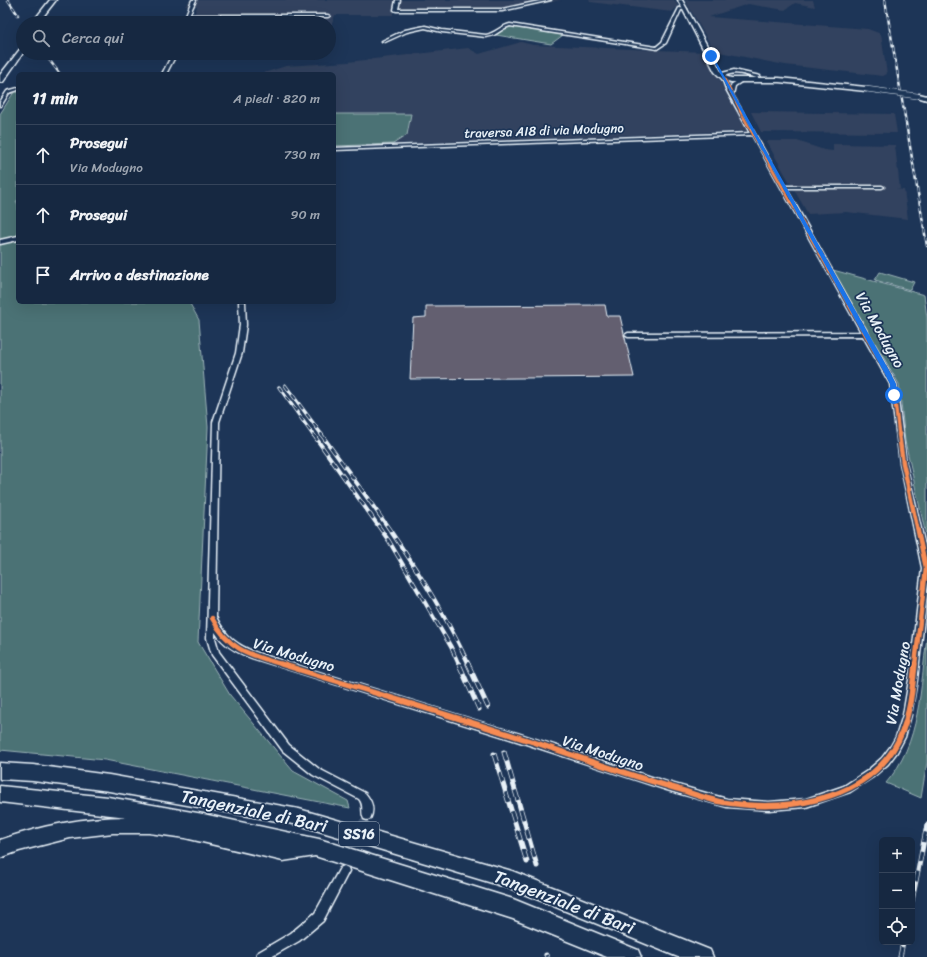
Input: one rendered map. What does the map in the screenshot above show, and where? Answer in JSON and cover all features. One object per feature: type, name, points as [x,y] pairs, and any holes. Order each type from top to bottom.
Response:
[{"type":"highway","points":[[40,16],[53,0]]},
{"type":"highway","points":[[47,16],[59,0]]},
{"type":"highway","points":[[0,70],[16,48]]},
{"type":"highway","points":[[0,80],[16,58]]},
{"type":"highway","name":"Tangenziale di Bari","points":[[0,771],[33,773],[109,783],[299,817],[512,880],[703,957]]},
{"type":"highway","name":"Tangenziale di Bari","points":[[0,794],[108,805],[203,822],[319,848],[513,909],[631,957]]},
{"type":"highway","points":[[0,849],[19,842],[70,830],[113,825],[142,825],[185,830],[283,852],[319,848]]},
{"type":"street","points":[[194,0],[186,16],[328,16]]},
{"type":"street","points":[[398,0],[396,10],[502,10],[549,0]]},
{"type":"street","points":[[680,0],[711,56],[718,72],[722,76],[731,80],[779,80],[923,96]]},
{"type":"street","points":[[384,41],[400,33],[422,27],[486,36],[504,26],[510,25],[657,48],[664,43],[680,9],[685,9]]},
{"type":"street","points":[[711,56],[721,64]]},
{"type":"street","points":[[164,72],[171,60]]},
{"type":"street","points":[[726,66],[749,76],[733,85],[732,94]]},
{"type":"street","points":[[722,76],[729,71],[742,72],[779,80]]},
{"type":"street","name":"Via Modugno","points":[[212,618],[225,640],[244,652],[709,798],[750,805],[786,806],[822,798],[847,789],[870,774],[885,761],[900,737],[907,715],[913,680],[926,575],[924,554],[903,463],[893,384],[722,76]]},
{"type":"street","points":[[0,104],[8,92],[16,90]]},
{"type":"street","name":"traversa AI8 di via Modugno","points":[[336,149],[754,134]]},
{"type":"street","points":[[784,187],[882,187]]},
{"type":"street","points":[[0,242],[16,238]]},
{"type":"street","points":[[242,304],[243,325],[239,353],[216,422],[211,638],[215,652],[286,748],[316,772],[352,789],[362,796],[367,802],[367,816]]},
{"type":"street","points":[[628,335],[866,334]]},
{"type":"street","points":[[262,957],[295,937],[319,917],[344,871]]},
{"type":"shaded area","points":[[190,0],[561,0],[504,11],[393,11],[393,15],[335,16],[194,16],[197,6],[185,6]]},
{"type":"shaded area","points":[[589,0],[674,0],[678,6],[672,12],[590,2]]},
{"type":"shaded area","points":[[685,0],[813,0],[815,7],[795,3],[785,10],[748,4],[709,17],[868,29],[881,34],[887,74],[883,76],[785,65],[714,51]]},
{"type":"shaded area","points":[[521,42],[533,45],[705,52],[748,131],[336,146],[336,72],[266,72],[286,66],[348,62],[468,48],[479,54]]},
{"type":"shaded area","points":[[751,112],[894,114],[897,133],[761,132]]},
{"type":"shaded area","points":[[766,141],[797,141],[824,150],[833,151],[833,144],[895,145],[900,189],[896,189],[904,190],[908,219],[846,212],[808,214]]},
{"type":"green space","points":[[509,26],[563,35],[551,44],[496,35]]},
{"type":"green space","points":[[14,92],[16,92],[16,304],[190,304],[199,320],[208,427],[198,642],[230,695],[293,771],[348,801],[350,808],[105,760],[0,750],[0,114]]},
{"type":"green space","points":[[336,114],[411,114],[407,135],[393,144],[336,146]]},
{"type":"green space","points":[[833,270],[924,295],[927,318],[927,540],[905,441],[899,384]]},
{"type":"green space","points":[[880,272],[914,282],[910,290],[875,280]]},
{"type":"green space","points":[[927,637],[927,762],[921,798],[886,783],[898,767],[913,733],[920,695]]},
{"type":"building","points":[[605,305],[607,316],[620,316],[634,377],[410,379],[413,318],[426,317],[426,306]]},
{"type":"tunnel","points":[[350,858],[367,816]]},
{"type":"railway","points":[[8,0],[18,15]]},
{"type":"railway","points":[[885,0],[927,246]]},
{"type":"railway","points":[[49,60],[58,72]]},
{"type":"railway","points":[[285,385],[322,435]]},
{"type":"railway","points":[[279,387],[313,435]]},
{"type":"railway","points":[[313,434],[389,541],[451,647],[459,665]]},
{"type":"railway","points":[[321,434],[401,546],[437,604],[469,665]]},
{"type":"railway","points":[[459,664],[479,709]]},
{"type":"railway","points":[[468,664],[488,707]]},
{"type":"railway","points":[[504,752],[537,866]]},
{"type":"railway","points":[[494,754],[527,862]]},
{"type":"railway","points":[[915,886],[927,825]]},
{"type":"railway","points":[[900,957],[902,945]]},
{"type":"cycle path","points":[[212,618],[220,633],[229,643],[234,647],[255,656],[520,738],[667,786],[727,803],[769,806],[806,803],[847,789],[870,774],[885,761],[894,749],[900,737],[907,715],[913,680],[926,568],[903,463],[893,384],[728,89],[724,78]]},
{"type":"route","points":[[711,56],[718,72],[722,74],[724,78],[722,78],[728,89],[888,374],[894,387],[894,395]]}]
